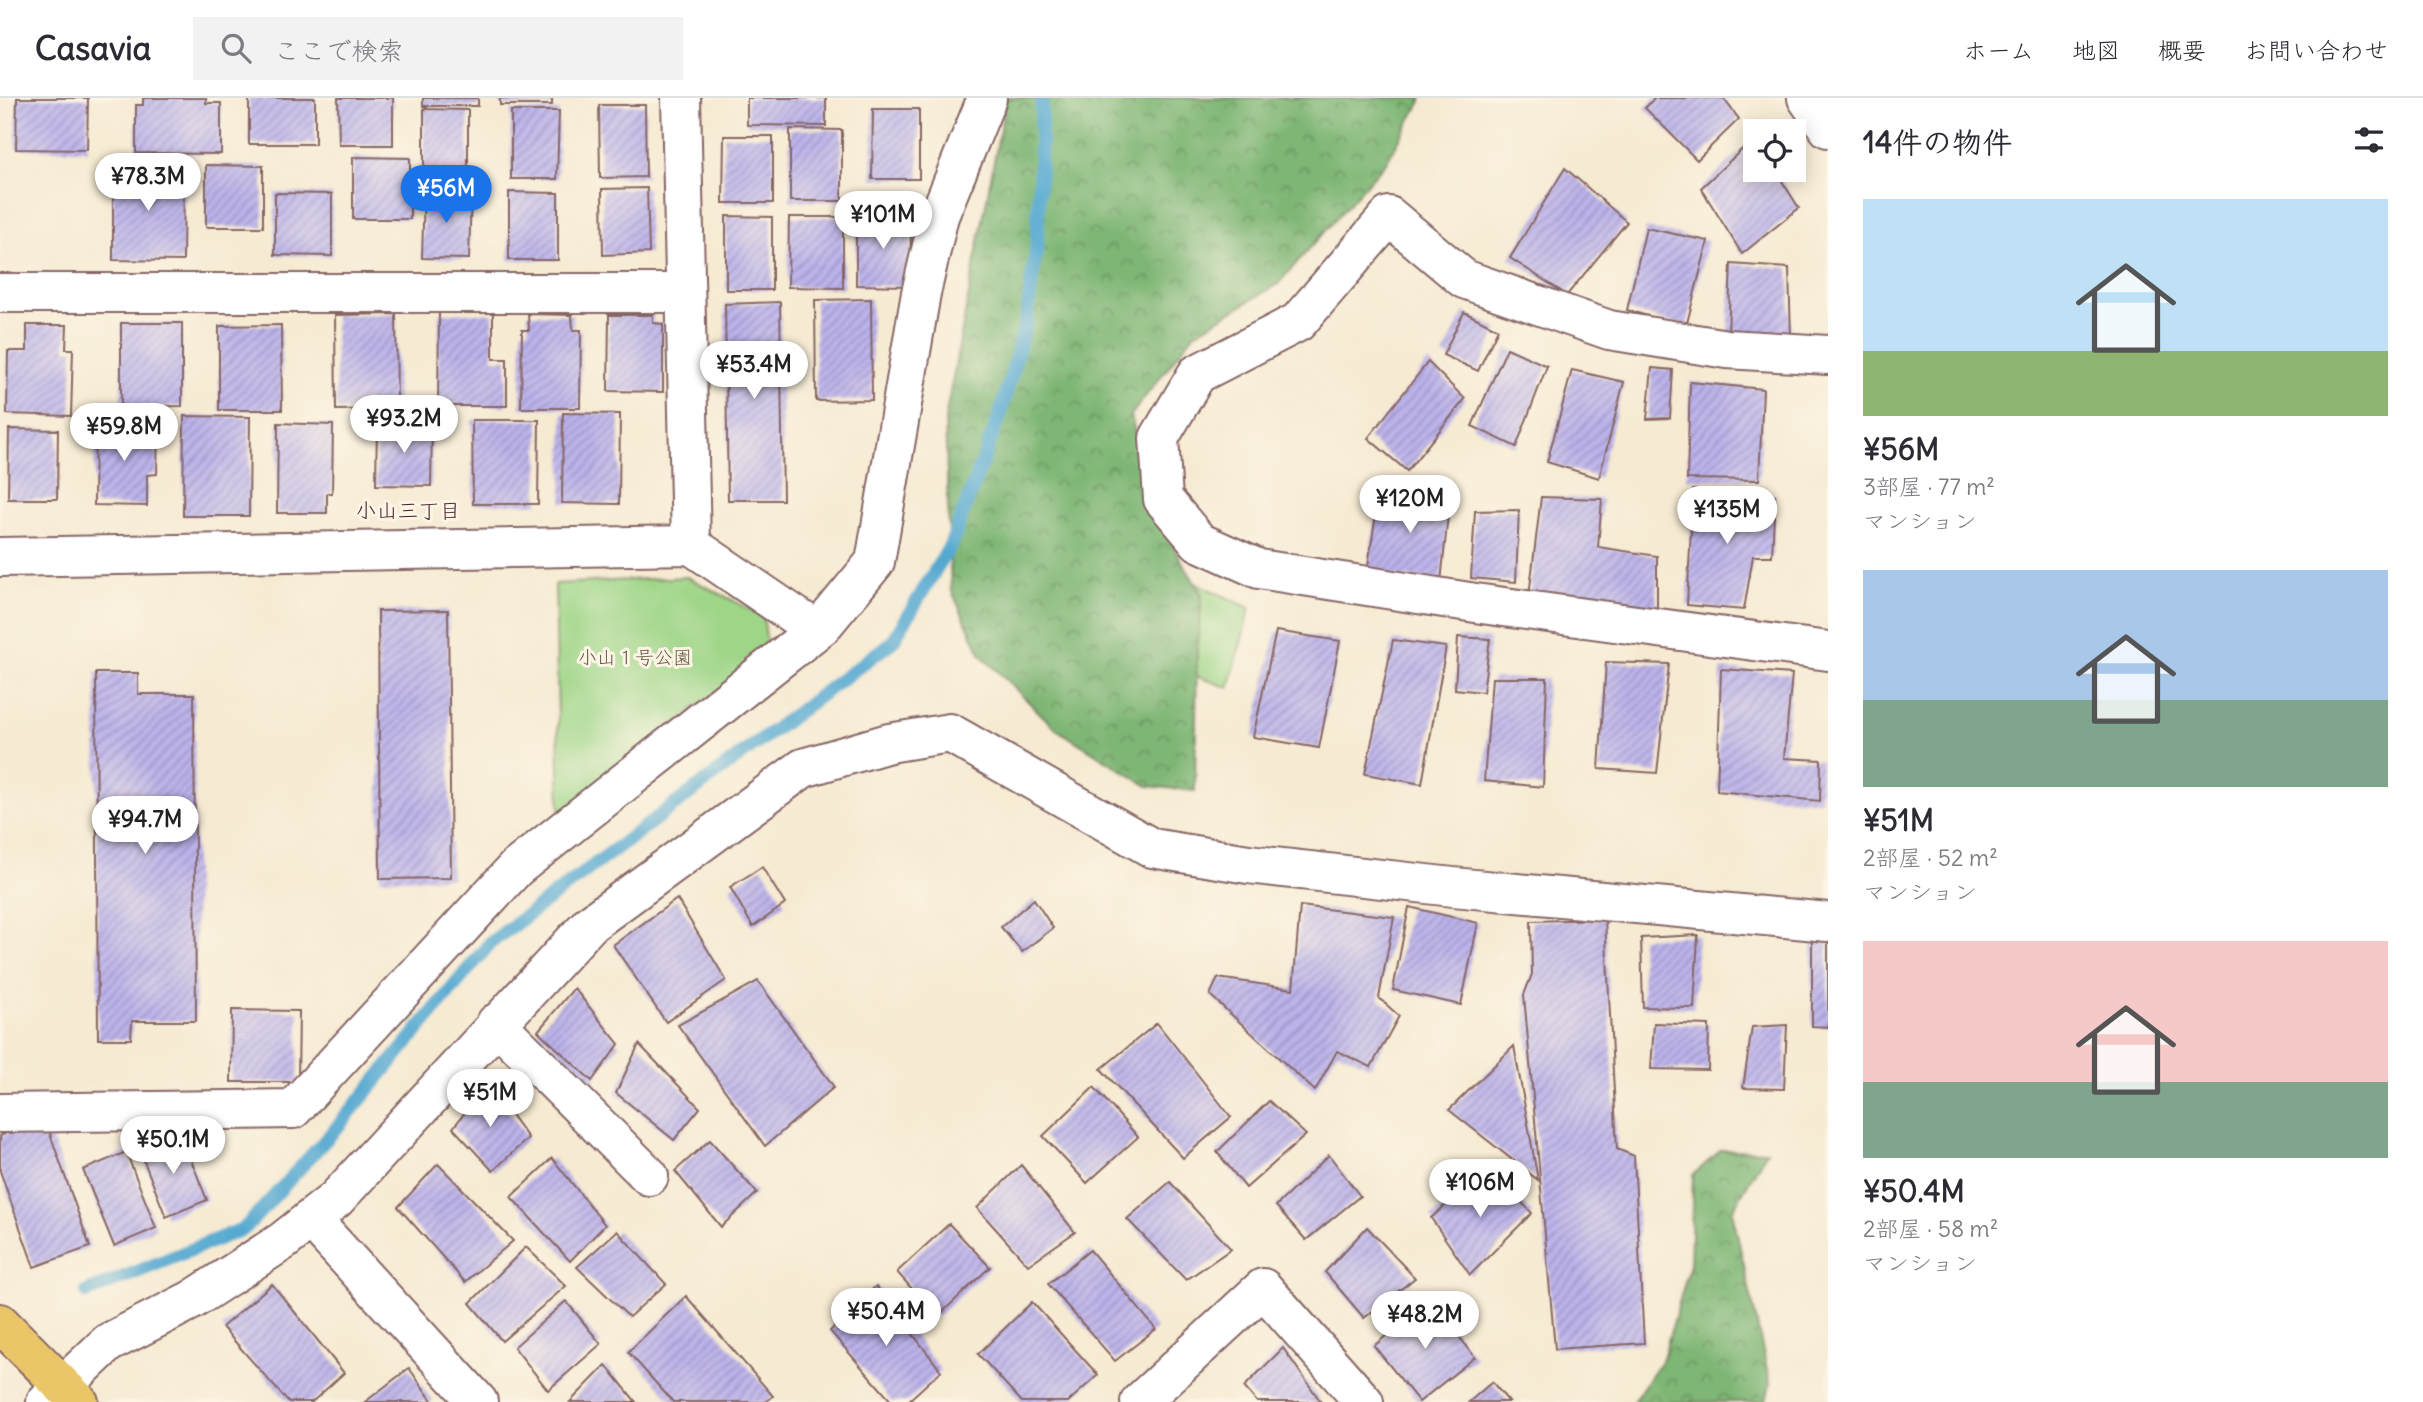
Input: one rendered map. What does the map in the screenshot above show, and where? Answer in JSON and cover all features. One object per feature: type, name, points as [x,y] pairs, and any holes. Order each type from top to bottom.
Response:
[{"type":"main road","points":[[0,1323],[63,1396]]},
{"type":"street","points":[[681,98],[691,545]]},
{"type":"street","points":[[0,1113],[293,1109],[516,868],[816,630],[875,562],[921,293],[939,216],[987,98]]},
{"type":"street","points":[[1807,98],[1828,128]]},
{"type":"street","points":[[1828,355],[1727,349],[1609,330],[1464,279],[1389,216],[1298,322],[1197,374],[1159,438],[1163,499],[1199,542],[1259,569],[1482,604],[1828,652]]},
{"type":"street","points":[[0,293],[685,293]]},
{"type":"street","points":[[0,557],[691,545],[816,630]]},
{"type":"street","points":[[63,1396],[107,1343],[192,1300],[284,1241],[336,1199],[590,924],[803,768],[889,743],[950,733],[1152,848],[1248,864],[1425,884],[1828,922]]},
{"type":"street","points":[[496,1023],[649,1176]]},
{"type":"street","points":[[311,1219],[478,1402]]},
{"type":"street","points":[[1140,1402],[1263,1287],[1364,1402]]},
{"type":"green space","points":[[1006,98],[1423,98],[1387,161],[1278,284],[1195,333],[1131,415],[1152,511],[1202,595],[1197,649],[1195,791],[1148,786],[1056,729],[981,655],[951,589],[945,419]]},
{"type":"green space","points":[[1178,575],[1250,608],[1229,688],[1174,668]]},
{"type":"green space","name":"小山１号公園","points":[[687,577],[763,616],[768,651],[560,814],[555,584]]},
{"type":"green space","points":[[1721,1150],[1767,1151],[1732,1211],[1770,1383],[1766,1402],[1633,1402],[1663,1358],[1690,1265],[1693,1175]]},
{"type":"building","points":[[17,98],[88,98],[87,150],[16,149]]},
{"type":"building","points":[[143,98],[206,98],[206,103],[221,103],[221,154],[136,153],[136,105],[143,105]]},
{"type":"building","points":[[249,98],[315,98],[315,144],[249,144]]},
{"type":"building","points":[[338,98],[393,98],[393,145],[339,145]]},
{"type":"building","points":[[423,98],[478,98],[478,106],[423,106]]},
{"type":"building","points":[[500,98],[552,98],[552,105],[500,105]]},
{"type":"building","points":[[747,98],[826,98],[826,126],[747,125]]},
{"type":"building","points":[[1655,98],[1723,98],[1739,119],[1697,160],[1645,108]]},
{"type":"building","points":[[599,105],[645,105],[646,177],[600,178]]},
{"type":"building","points":[[424,109],[468,110],[468,179],[424,179]]},
{"type":"building","points":[[873,109],[919,109],[919,179],[872,179]]},
{"type":"building","points":[[511,111],[559,111],[557,179],[511,179]]},
{"type":"building","points":[[790,129],[842,130],[842,201],[790,201]]},
{"type":"building","points":[[724,136],[773,136],[773,203],[723,203]]},
{"type":"building","points":[[1743,148],[1743,182],[1783,182],[1799,208],[1742,254],[1701,188]]},
{"type":"building","points":[[353,157],[410,158],[410,219],[353,219]]},
{"type":"building","points":[[113,165],[184,166],[183,261],[113,260]]},
{"type":"building","points":[[206,165],[263,166],[263,227],[206,227]]},
{"type":"building","points":[[1565,168],[1627,222],[1567,295],[1510,258]]},
{"type":"building","points":[[647,188],[649,253],[603,255],[602,189]]},
{"type":"building","points":[[424,190],[471,192],[469,259],[422,258]]},
{"type":"building","points":[[509,192],[558,193],[558,260],[509,260]]},
{"type":"building","points":[[275,193],[332,194],[332,256],[275,255]]},
{"type":"building","points":[[726,216],[772,217],[772,290],[726,290]]},
{"type":"building","points":[[789,217],[843,217],[843,288],[788,287]]},
{"type":"building","points":[[856,217],[911,218],[910,286],[856,285]]},
{"type":"building","points":[[1646,228],[1708,241],[1686,327],[1627,310]]},
{"type":"building","points":[[1731,264],[1789,268],[1791,338],[1728,335]]},
{"type":"building","points":[[871,299],[872,400],[816,401],[815,300]]},
{"type":"building","points":[[780,302],[783,500],[728,500],[725,304]]},
{"type":"building","points":[[1464,312],[1498,329],[1478,371],[1443,355]]},
{"type":"building","points":[[439,313],[493,313],[493,359],[507,359],[507,406],[438,406]]},
{"type":"building","points":[[396,314],[397,409],[336,410],[335,315]]},
{"type":"building","points":[[528,314],[572,315],[573,330],[581,330],[580,408],[521,408],[522,330],[529,330]]},
{"type":"building","points":[[609,315],[653,315],[653,323],[663,324],[663,392],[608,391]]},
{"type":"building","points":[[121,323],[182,323],[182,406],[121,407]]},
{"type":"building","points":[[27,325],[67,325],[66,349],[73,349],[71,416],[7,414],[8,351],[27,351]]},
{"type":"building","points":[[281,325],[282,410],[219,410],[219,326]]},
{"type":"building","points":[[1507,348],[1547,366],[1516,447],[1472,426]]},
{"type":"building","points":[[1428,362],[1465,399],[1407,471],[1368,438]]},
{"type":"building","points":[[1652,368],[1673,370],[1670,418],[1647,419]]},
{"type":"building","points":[[1572,370],[1624,382],[1599,478],[1547,462]]},
{"type":"building","points":[[1690,382],[1763,389],[1759,480],[1687,479]]},
{"type":"building","points":[[563,413],[620,414],[619,504],[562,503]]},
{"type":"building","points":[[184,416],[250,417],[249,516],[183,516]]},
{"type":"building","points":[[472,420],[539,420],[538,504],[473,504]]},
{"type":"building","points":[[95,423],[158,424],[157,474],[147,475],[147,506],[94,505]]},
{"type":"building","points":[[278,423],[333,425],[332,493],[327,493],[327,513],[277,513]]},
{"type":"building","points":[[377,424],[432,425],[431,486],[376,485]]},
{"type":"building","points":[[9,429],[58,430],[57,499],[8,499]]},
{"type":"building","points":[[1380,488],[1450,495],[1441,582],[1367,572]]},
{"type":"building","points":[[1693,490],[1775,495],[1772,556],[1753,556],[1744,610],[1687,605]]},
{"type":"building","points":[[1541,497],[1602,499],[1598,547],[1657,556],[1657,613],[1529,596]]},
{"type":"building","points":[[1519,510],[1516,582],[1471,578],[1475,511]]},
{"type":"building","points":[[448,610],[451,878],[380,879],[378,611]]},
{"type":"building","points":[[1276,631],[1340,641],[1319,748],[1253,737]]},
{"type":"building","points":[[1458,637],[1490,639],[1483,692],[1455,689]]},
{"type":"building","points":[[1393,640],[1446,647],[1422,784],[1365,774]]},
{"type":"building","points":[[1606,662],[1669,664],[1657,773],[1599,769]]},
{"type":"building","points":[[1721,669],[1792,674],[1784,758],[1821,760],[1820,801],[1717,791]]},
{"type":"building","points":[[96,673],[138,673],[138,694],[194,694],[196,1021],[132,1021],[131,1039],[98,1039]]},
{"type":"building","points":[[1492,678],[1547,678],[1543,787],[1484,781]]},
{"type":"building","points":[[762,867],[785,904],[753,927],[730,887]]},
{"type":"building","points":[[677,899],[726,980],[666,1022],[613,945]]},
{"type":"building","points":[[1034,899],[1053,928],[1022,952],[1001,927]]},
{"type":"building","points":[[1300,906],[1394,917],[1379,998],[1399,1016],[1371,1067],[1337,1051],[1315,1091],[1210,995],[1218,978],[1293,989]]},
{"type":"building","points":[[1409,907],[1478,923],[1461,1005],[1393,990]]},
{"type":"building","points":[[1605,919],[1617,1149],[1634,1156],[1644,1343],[1555,1349],[1524,995],[1532,974],[1531,921]]},
{"type":"building","points":[[1698,935],[1694,1008],[1643,1007],[1641,938]]},
{"type":"building","points":[[1812,938],[1828,938],[1828,1027],[1812,1026]]},
{"type":"building","points":[[758,981],[834,1087],[765,1146],[678,1025]]},
{"type":"building","points":[[574,988],[619,1044],[592,1081],[538,1031]]},
{"type":"building","points":[[232,1010],[299,1011],[298,1082],[231,1082]]},
{"type":"building","points":[[1157,1023],[1231,1117],[1183,1158],[1101,1069]]},
{"type":"building","points":[[1654,1023],[1709,1025],[1708,1070],[1651,1069]]},
{"type":"building","points":[[1787,1025],[1784,1089],[1743,1088],[1752,1027]]},
{"type":"building","points":[[639,1044],[700,1108],[674,1140],[616,1093]]},
{"type":"building","points":[[1514,1046],[1538,1180],[1449,1110]]},
{"type":"building","points":[[488,1083],[528,1138],[493,1171],[453,1128]]},
{"type":"building","points":[[1094,1087],[1138,1137],[1087,1183],[1043,1136]]},
{"type":"building","points":[[1269,1101],[1306,1135],[1246,1188],[1217,1152]]},
{"type":"building","points":[[49,1131],[90,1247],[34,1267],[0,1171],[0,1136],[8,1132]]},
{"type":"building","points":[[181,1135],[207,1200],[166,1217],[140,1151]]},
{"type":"building","points":[[710,1140],[757,1193],[721,1227],[675,1171]]},
{"type":"building","points":[[126,1152],[156,1228],[114,1246],[83,1170]]},
{"type":"building","points":[[1329,1155],[1360,1196],[1306,1240],[1276,1206]]},
{"type":"building","points":[[552,1158],[605,1225],[570,1261],[511,1197]]},
{"type":"building","points":[[438,1164],[513,1241],[465,1282],[398,1207]]},
{"type":"building","points":[[1021,1165],[1075,1232],[1028,1265],[977,1208]]},
{"type":"building","points":[[1488,1168],[1532,1213],[1470,1275],[1431,1218]]},
{"type":"building","points":[[1170,1182],[1231,1249],[1186,1280],[1127,1219]]},
{"type":"building","points":[[949,1224],[990,1267],[937,1317],[897,1272]]},
{"type":"building","points":[[1367,1227],[1415,1278],[1364,1318],[1325,1272]]},
{"type":"building","points":[[617,1231],[666,1284],[629,1317],[577,1267]]},
{"type":"building","points":[[526,1247],[566,1286],[502,1341],[470,1303]]},
{"type":"building","points":[[1090,1250],[1156,1329],[1115,1361],[1048,1284]]},
{"type":"building","points":[[272,1284],[344,1373],[312,1402],[288,1402],[222,1327]]},
{"type":"building","points":[[876,1286],[941,1371],[907,1402],[892,1402],[830,1331]]},
{"type":"building","points":[[686,1296],[773,1396],[765,1402],[673,1402],[628,1352]]},
{"type":"building","points":[[1430,1299],[1475,1357],[1419,1402],[1374,1346]]},
{"type":"building","points":[[566,1301],[601,1344],[548,1390],[514,1347]]},
{"type":"building","points":[[1032,1302],[1098,1375],[1068,1402],[1022,1402],[978,1354]]},
{"type":"building","points":[[1283,1348],[1321,1402],[1257,1402],[1244,1387]]},
{"type":"building","points":[[606,1365],[636,1402],[570,1402]]},
{"type":"building","points":[[409,1368],[433,1402],[365,1402]]},
{"type":"building","points":[[1492,1382],[1509,1402],[1469,1402]]},
{"type":"waterway","points":[[87,1292],[245,1228],[340,1124],[490,943],[893,641],[951,544],[1000,415],[1026,321],[1037,245],[1042,98]]},
{"type":"district","name":"小山三丁目","points":[[408,511]]}]
